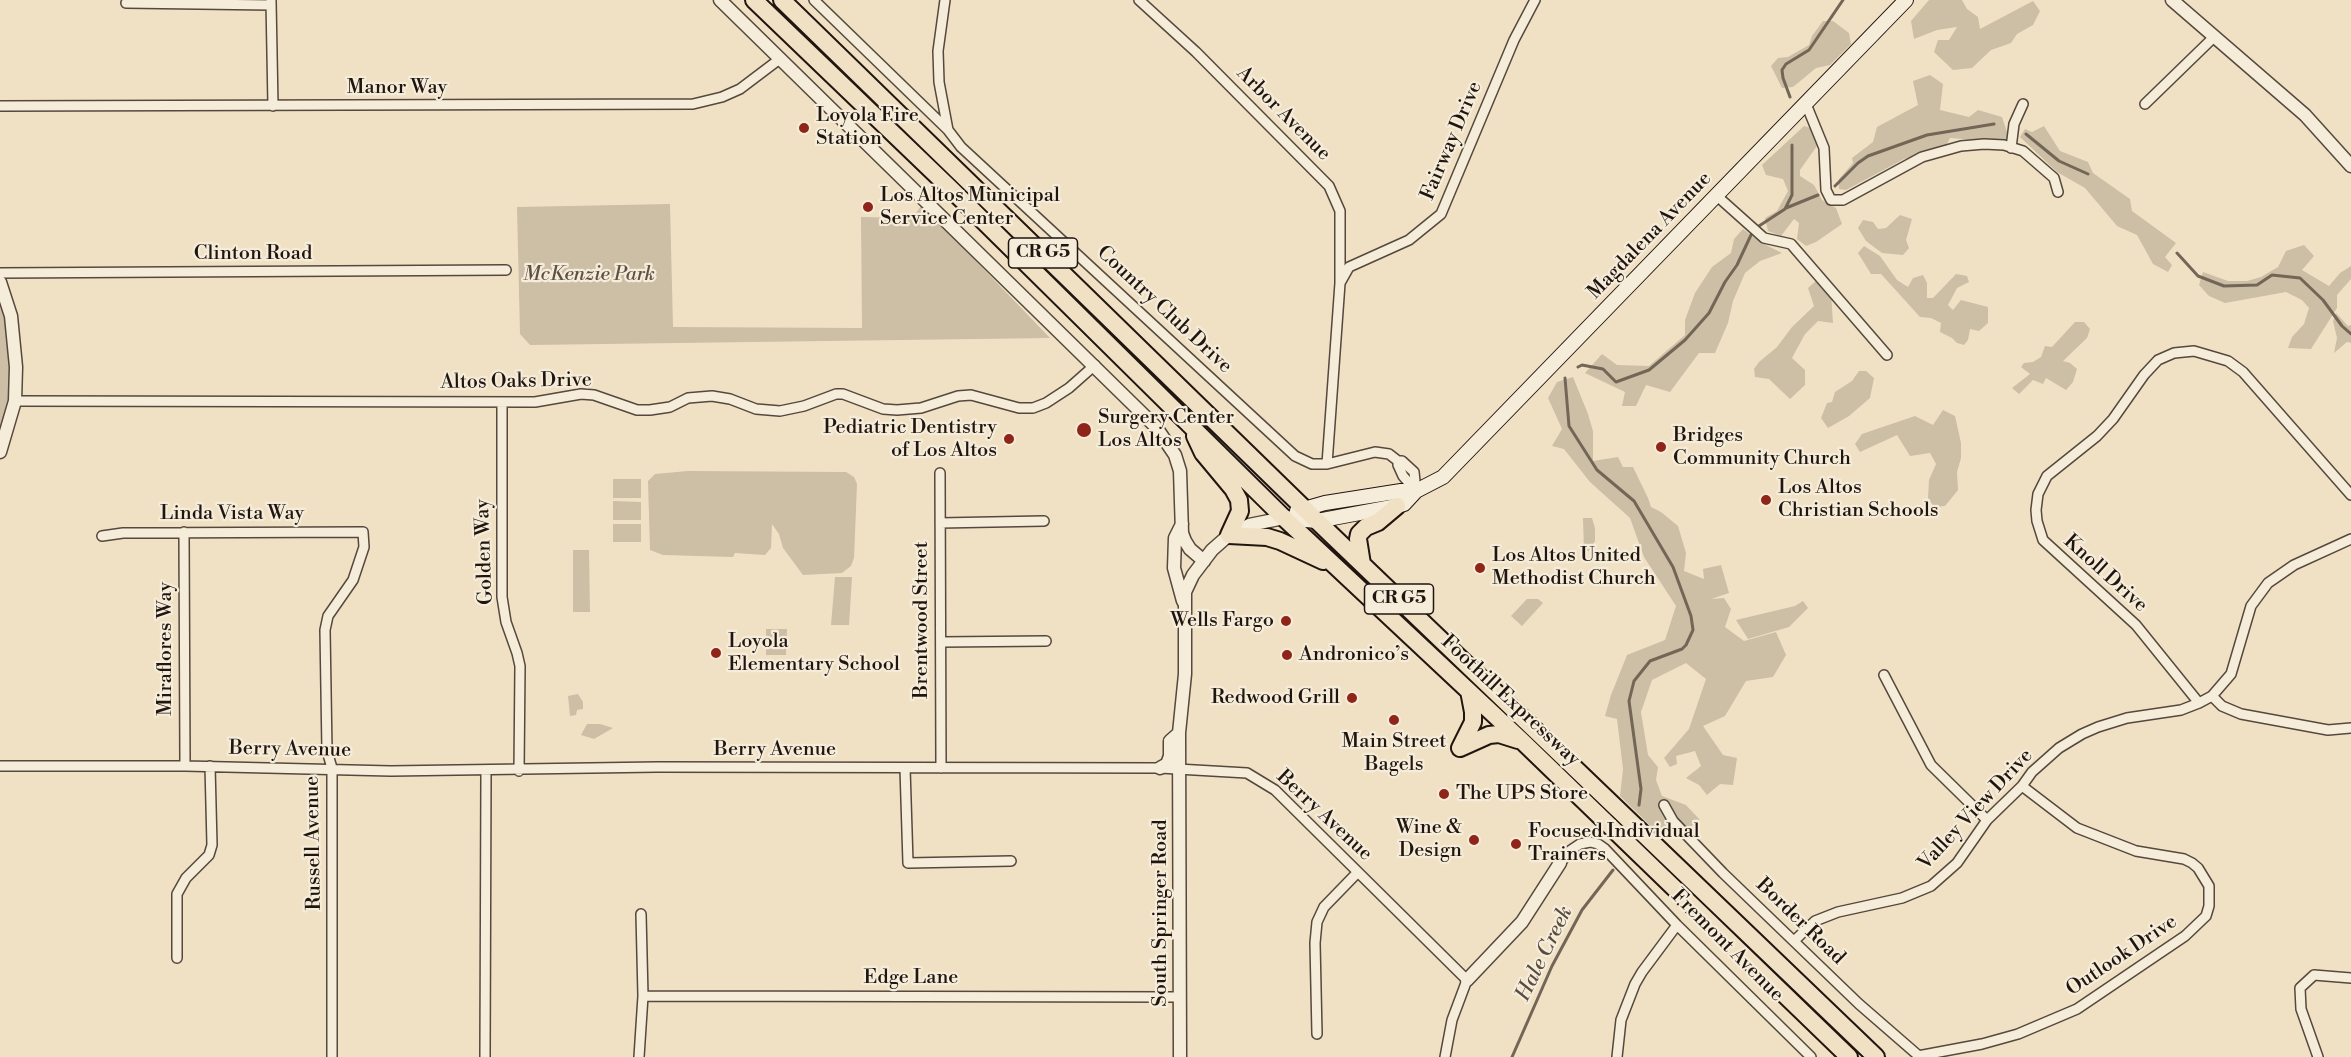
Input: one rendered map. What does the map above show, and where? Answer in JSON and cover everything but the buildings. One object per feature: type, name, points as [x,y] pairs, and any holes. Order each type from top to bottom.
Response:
[{"type":"highway","name":"Foothill Expressway","points":[[754,0],[952,190],[1284,518],[1521,740],[1849,1057]]},
{"type":"highway","name":"Foothill Expressway","points":[[782,0],[1317,521],[1876,1057]]},
{"type":"highway","points":[[1188,422],[1203,453],[1233,489],[1239,500],[1239,511],[1229,535],[1267,537],[1288,543],[1338,569]]},
{"type":"highway","points":[[1362,564],[1359,534],[1397,506]]},
{"type":"highway","points":[[1469,691],[1473,722],[1460,748],[1489,735],[1499,734],[1521,740]]},
{"type":"main road","name":"Magdalena Avenue","points":[[1284,518],[1304,507],[1401,491],[1416,491],[1436,483],[1906,0]]},
{"type":"main road","name":"Magdalena Avenue","points":[[1284,518],[1317,521],[1397,506],[1404,504],[1416,491]]},
{"type":"street","points":[[720,0],[1156,427],[1175,455],[1181,481],[1182,524],[1185,541],[1190,549],[1204,561]]},
{"type":"street","points":[[814,0],[948,130]]},
{"type":"street","name":"Country Club Drive","points":[[945,0],[938,51],[939,82],[948,130],[961,147],[1294,456],[1312,464],[1327,464],[1375,452],[1389,454],[1398,460],[1403,476],[1416,491]]},
{"type":"street","name":"Arbor Avenue","points":[[1139,0],[1196,52],[1329,186],[1340,211],[1340,283]]},
{"type":"street","name":"Fairway Drive","points":[[1340,283],[1349,267],[1409,240],[1441,214],[1514,40],[1535,0]]},
{"type":"street","points":[[2172,0],[2305,115],[2351,166]]},
{"type":"street","points":[[126,3],[271,2],[273,106]]},
{"type":"street","points":[[2145,104],[2215,36]]},
{"type":"street","name":"Manor Way","points":[[0,106],[693,105],[740,89],[781,58]]},
{"type":"street","points":[[1806,104],[1824,148],[1826,190],[1831,200],[1843,200],[1923,157],[1961,146],[1984,144],[2023,151],[2054,178],[2058,192]]},
{"type":"street","points":[[2012,148],[2014,124],[2023,104]]},
{"type":"street","points":[[1717,195],[1764,238],[1791,244],[1887,355]]},
{"type":"street","name":"Clinton Road","points":[[0,273],[507,270]]},
{"type":"street","points":[[0,282],[14,333],[15,400],[0,452]]},
{"type":"street","points":[[1327,464],[1340,283]]},
{"type":"street","name":"Knoll Drive","points":[[2199,703],[2136,625],[2043,540],[2036,510],[2037,494],[2047,476],[2097,436],[2113,419],[2144,375],[2158,360],[2174,353],[2194,351],[2214,355],[2228,361],[2243,372],[2351,495]]},
{"type":"street","name":"Altos Oaks Drive","points":[[15,400],[501,402],[550,401],[580,394],[594,396],[637,410],[670,407],[688,398],[712,396],[730,399],[756,409],[780,411],[804,406],[836,394],[843,394],[876,406],[897,410],[921,408],[958,396],[970,396],[1019,408],[1033,408],[1046,403],[1069,388],[1095,365]]},
{"type":"street","name":"Golden Way","points":[[501,402],[502,597],[506,622],[520,666],[519,771]]},
{"type":"street","name":"Brentwood Street","points":[[940,473],[941,768]]},
{"type":"street","name":"South Springer Road","points":[[1180,1057],[1179,713],[1185,674],[1184,605],[1188,583],[1204,561],[1229,535],[1249,525],[1284,518]]},
{"type":"street","points":[[940,523],[1044,521]]},
{"type":"street","points":[[1182,524],[1174,538],[1174,568],[1184,605]]},
{"type":"street","name":"Linda Vista Way","points":[[102,536],[123,533],[184,532],[363,532]]},
{"type":"street","name":"Miraflores Way","points":[[184,532],[185,766]]},
{"type":"street","name":"Russell Avenue","points":[[332,1057],[332,768],[327,750],[325,630],[328,616],[353,580],[364,547],[363,532]]},
{"type":"street","name":"Valley View Drive","points":[[1795,940],[1815,921],[1838,912],[1902,898],[1931,886],[1957,863],[1987,820],[2022,786],[2032,772],[2059,748],[2098,727],[2127,718],[2169,713],[2212,696],[2231,674],[2251,606],[2263,589],[2294,565],[2351,538]]},
{"type":"street","points":[[941,642],[1046,640]]},
{"type":"street","points":[[1884,675],[1931,765],[1987,820]]},
{"type":"street","points":[[2212,696],[2222,706],[2241,714],[2328,730],[2351,728]]},
{"type":"street","points":[[1160,768],[1167,764],[1170,756],[1170,741],[1179,733]]},
{"type":"street","name":"Berry Avenue","points":[[0,766],[210,766],[392,771],[519,771],[657,767],[1160,768],[1247,773],[1275,790],[1467,980]]},
{"type":"street","points":[[177,958],[177,894],[186,878],[209,855],[212,845],[210,766]]},
{"type":"street","points":[[905,768],[908,863],[1011,861]]},
{"type":"street","points":[[485,1057],[486,771]]},
{"type":"street","name":"Outlook Drive","points":[[1919,1056],[1982,1044],[2018,1034],[2077,1009],[2185,936],[2206,916],[2209,906],[2209,886],[2198,868],[2192,863],[2136,851],[2088,832],[2056,814],[2022,786]]},
{"type":"street","name":"Border Road","points":[[1664,805],[1673,821],[1723,873],[1859,1004],[1919,1056]]},
{"type":"street","name":"Fremont Avenue","points":[[1560,863],[1571,850],[1580,844],[1590,842],[1598,844],[1811,1057]]},
{"type":"street","points":[[1445,1057],[1452,1020],[1467,980],[1522,922],[1560,863]]},
{"type":"street","points":[[1317,1034],[1315,943],[1317,922],[1324,907],[1358,872]]},
{"type":"street","points":[[639,1057],[643,996],[641,914]]},
{"type":"street","points":[[1617,1057],[1621,1020],[1635,984],[1677,925]]},
{"type":"street","points":[[2318,1057],[2301,1009],[2300,988],[2314,975],[2351,978]]},
{"type":"street","name":"Edge Lane","points":[[643,996],[1180,997]]},
{"type":"green space","points":[[1929,0],[1962,0],[1967,9],[1978,17],[1980,29],[2033,1],[2040,11],[2033,25],[2017,34],[2011,43],[1991,50],[1972,68],[1953,70],[1934,52],[1938,40],[1949,40],[1957,27],[1937,30],[1914,39],[1911,21]]},
{"type":"green space","points":[[1823,21],[1833,21],[1849,33],[1851,44],[1830,65],[1816,68],[1793,87],[1782,88],[1771,66],[1778,58],[1788,57],[1809,45],[1812,36]]},
{"type":"green space","points":[[1930,75],[1943,84],[1940,110],[1969,117],[1978,110],[2002,117],[2009,138],[1994,148],[1975,140],[1950,138],[1944,150],[1904,159],[1846,190],[1839,189],[1839,179],[1853,163],[1852,158],[1873,142],[1877,127],[1918,105],[1913,81]]},
{"type":"green space","points":[[1804,126],[1814,129],[1819,143],[1800,170],[1800,176],[1814,185],[1822,200],[1836,208],[1842,224],[1816,242],[1806,246],[1797,239],[1799,223],[1794,219],[1781,236],[1768,231],[1765,218],[1777,211],[1788,191],[1783,179],[1766,175],[1762,165]]},
{"type":"green space","points":[[2044,126],[2060,151],[2088,162],[2093,173],[2130,199],[2132,211],[2176,243],[2165,257],[2172,265],[2168,272],[2153,264],[2137,235],[2117,226],[2085,188],[2057,172],[2020,137],[2025,129],[2032,132]]},
{"type":"green space","name":"McKenzie Park","points":[[670,204],[673,327],[862,328],[861,217],[912,218],[922,205],[1050,338],[530,345],[520,334],[517,207]]},
{"type":"green space","points":[[1900,215],[1912,219],[1906,240],[1909,248],[1903,255],[1882,253],[1866,241],[1858,228],[1863,220],[1873,222],[1878,229],[1886,228]]},
{"type":"green space","points":[[1743,229],[1760,242],[1782,253],[1760,261],[1745,273],[1715,353],[1699,353],[1670,392],[1646,385],[1636,406],[1622,406],[1625,392],[1585,373],[1602,354],[1617,365],[1649,366],[1685,335],[1685,320],[1695,293],[1712,267],[1731,253],[1734,239]]},
{"type":"green space","points":[[2304,245],[2314,256],[2302,270],[2329,286],[2340,273],[2351,266],[2351,279],[2337,295],[2337,308],[2311,349],[2288,348],[2292,337],[2304,324],[2309,308],[2302,300],[2286,292],[2225,303],[2209,296],[2199,285],[2203,272],[2228,281],[2247,281],[2261,277],[2278,267],[2286,251]]},
{"type":"green space","points":[[1864,246],[1880,256],[1897,280],[1908,287],[1913,278],[1923,275],[1927,283],[1927,298],[1933,298],[1956,274],[1967,276],[1969,282],[1957,288],[1948,305],[1953,310],[1961,300],[1988,307],[1988,323],[1979,331],[1970,329],[1968,340],[1964,345],[1957,343],[1940,332],[1941,323],[1931,318],[1920,317],[1881,274],[1871,274],[1858,253]]},
{"type":"green space","points":[[1817,280],[1831,292],[1833,323],[1818,321],[1805,334],[1792,358],[1805,370],[1805,385],[1790,399],[1769,379],[1755,377],[1754,369],[1814,306],[1808,288]]},
{"type":"green space","points":[[0,287],[16,350],[15,401],[0,446]]},
{"type":"green space","points":[[2336,313],[2348,326],[2351,325],[2351,343],[2347,342],[2334,353],[2337,338],[2333,321]]},
{"type":"green space","points":[[2075,322],[2084,322],[2090,329],[2087,338],[2063,361],[2077,369],[2073,382],[2066,390],[2046,378],[2043,384],[2033,380],[2019,394],[2012,388],[2030,374],[2021,367],[2024,363],[2033,362],[2041,357],[2045,346],[2052,347]]},
{"type":"green space","points":[[1859,371],[1866,371],[1874,378],[1870,398],[1849,416],[1828,428],[1821,418],[1827,403],[1832,402],[1835,392],[1852,381]]},
{"type":"green space","points":[[1573,377],[1593,431],[1593,461],[1618,457],[1623,467],[1633,467],[1651,507],[1678,526],[1686,553],[1684,571],[1704,579],[1703,569],[1721,565],[1729,593],[1711,599],[1724,598],[1731,609],[1725,627],[1744,641],[1776,632],[1786,655],[1773,677],[1746,681],[1725,716],[1703,726],[1723,755],[1737,758],[1733,785],[1720,784],[1707,795],[1699,785],[1686,778],[1701,766],[1695,751],[1676,756],[1677,764],[1670,767],[1664,758],[1689,729],[1706,679],[1686,663],[1652,680],[1641,712],[1648,755],[1658,767],[1656,780],[1662,796],[1686,805],[1700,820],[1683,832],[1668,826],[1664,839],[1620,796],[1623,769],[1617,719],[1605,716],[1627,655],[1665,640],[1676,606],[1644,557],[1630,518],[1590,482],[1564,449],[1552,446],[1562,429],[1548,398],[1557,382]]},
{"type":"green space","points":[[1943,410],[1955,416],[1961,443],[1961,458],[1957,472],[1958,490],[1945,506],[1934,507],[1928,498],[1929,480],[1936,464],[1930,453],[1910,456],[1897,435],[1860,452],[1855,444],[1862,434],[1915,416],[1933,425]]},
{"type":"green space","points":[[688,471],[846,472],[854,477],[857,484],[854,558],[851,566],[842,573],[803,575],[783,548],[779,534],[772,524],[771,548],[765,555],[735,553],[733,557],[663,555],[650,550],[648,481],[655,474]]},
{"type":"green space","points":[[613,479],[641,479],[641,498],[613,498]]},
{"type":"green space","points":[[613,501],[641,502],[641,520],[613,520]]},
{"type":"green space","points":[[1583,518],[1592,518],[1595,528],[1595,541],[1589,551],[1584,551]]},
{"type":"green space","points":[[613,524],[641,524],[641,542],[613,542]]},
{"type":"green space","points":[[573,550],[589,550],[590,612],[573,612]]},
{"type":"green space","points":[[835,577],[852,577],[849,625],[831,625]]},
{"type":"green space","points":[[1527,599],[1538,599],[1543,603],[1522,626],[1511,616]]},
{"type":"green space","points":[[1803,601],[1808,608],[1789,627],[1748,639],[1736,620],[1795,606]]},
{"type":"green space","points":[[766,629],[787,629],[786,655],[766,655]]},
{"type":"green space","points":[[578,694],[583,702],[583,709],[577,710],[576,715],[570,716],[568,696]]},
{"type":"green space","points":[[587,724],[600,724],[613,728],[594,739],[581,735]]},
{"type":"waterway","points":[[1790,97],[1782,70],[1786,64],[1809,50],[1843,0]]},
{"type":"waterway","points":[[1835,186],[1868,156],[1927,135],[1994,124]]},
{"type":"waterway","points":[[2026,134],[2059,161],[2088,174]]},
{"type":"waterway","name":"Hale Creek","points":[[1759,226],[1785,209],[1792,195],[1792,145]]},
{"type":"waterway","points":[[1786,208],[1818,195]]},
{"type":"waterway","name":"Hale Creek","points":[[1578,367],[1582,365],[1603,369],[1616,382],[1649,370],[1685,340],[1709,313],[1737,265],[1751,235]]},
{"type":"waterway","points":[[2177,253],[2198,276],[2224,286],[2257,285],[2272,275],[2300,278],[2323,300],[2342,326],[2351,334]]},
{"type":"waterway","name":"Hale Creek","points":[[1565,378],[1569,426],[1597,470],[1634,501],[1673,567],[1691,616],[1693,630],[1686,645],[1682,649],[1650,661],[1634,681],[1629,701],[1641,789],[1639,805]]},
{"type":"waterway","name":"Hale Creek","points":[[1512,1057],[1552,966],[1582,910],[1613,870]]},
{"type":"place","name":"Loyola Fire Station","points":[[804,128]]},
{"type":"place","name":"Los Altos Municipal Service Center","points":[[868,207]]},
{"type":"place","name":"Surgery Center Los Altos","points":[[1084,430]]},
{"type":"place","name":"Pediatric Dentistry of Los Altos","points":[[1009,439]]},
{"type":"place","name":"Bridges Community Church","points":[[1661,447]]},
{"type":"place","name":"Los Altos Christian Schools","points":[[1766,500]]},
{"type":"place","name":"Los Altos United Methodist Church","points":[[1480,568]]},
{"type":"place","name":"Wells Fargo","points":[[1286,621]]},
{"type":"place","name":"Loyola Elementary School","points":[[716,653]]},
{"type":"place","name":"Andronico’s","points":[[1287,655]]},
{"type":"place","name":"Redwood Grill","points":[[1352,698]]},
{"type":"place","name":"Main Street Bagels","points":[[1394,720]]},
{"type":"place","name":"The UPS Store","points":[[1444,794]]},
{"type":"place","name":"Wine & Design","points":[[1474,840]]},
{"type":"place","name":"Focused Individual Trainers","points":[[1516,844]]}]
